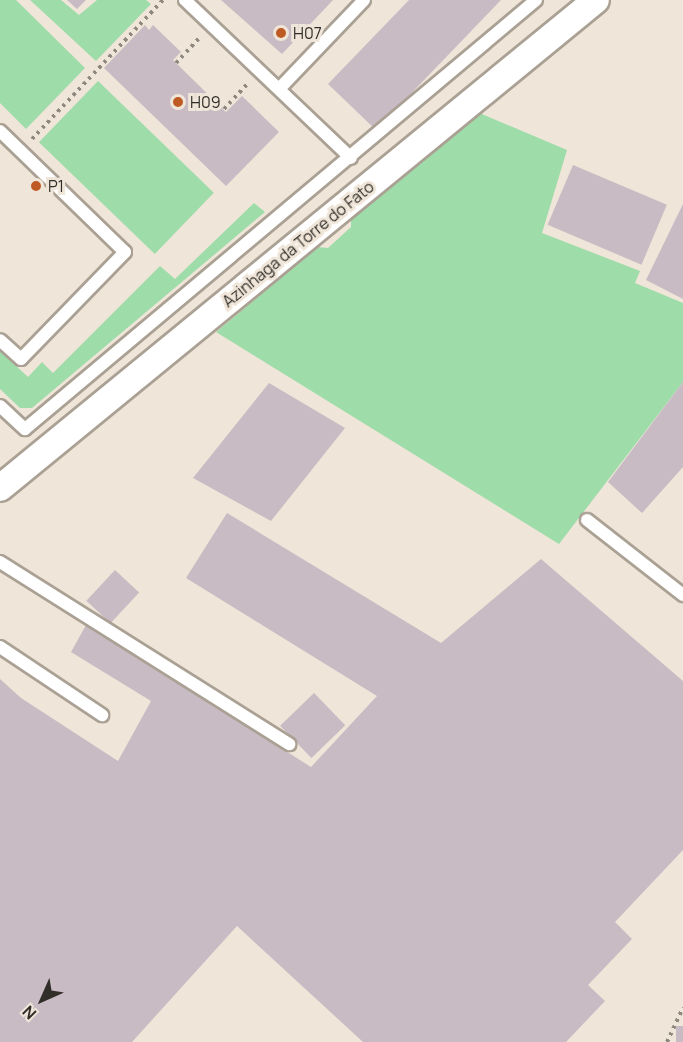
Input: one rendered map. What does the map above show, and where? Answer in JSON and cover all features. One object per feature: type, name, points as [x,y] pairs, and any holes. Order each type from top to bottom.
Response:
[{"type":"street","name":"Azinhaga da Torre do Fato","points":[[0,488],[596,0]]},
{"type":"lane","points":[[185,0],[351,158]]},
{"type":"lane","points":[[279,89],[364,0]]},
{"type":"lane","points":[[0,406],[25,429],[351,158],[536,0]]},
{"type":"lane","points":[[0,131],[125,252],[21,360],[0,340]]},
{"type":"lane","points":[[588,520],[683,595]]},
{"type":"lane","points":[[0,562],[289,744]]},
{"type":"lane","points":[[0,647],[102,715]]},
{"type":"path","points":[[21,151],[163,0]]},
{"type":"path","points":[[176,63],[201,35]]},
{"type":"path","points":[[667,1042],[683,1007]]},
{"type":"green space","points":[[0,0],[16,0],[85,68],[26,129],[0,103]]},
{"type":"green space","points":[[30,0],[61,0],[79,15],[97,0],[146,0],[151,4],[96,61]]},
{"type":"green space","points":[[98,81],[214,193],[155,254],[39,142]]},
{"type":"green space","points":[[477,112],[567,150],[542,233],[640,271],[635,283],[683,303],[683,382],[559,544],[216,332],[318,247],[328,248],[351,227],[351,218]]},
{"type":"green space","points":[[254,203],[265,212],[32,408],[20,408],[0,389],[0,351],[28,377],[42,362],[53,373],[160,266],[175,279]]},
{"type":"building","points":[[67,0],[86,0],[77,9]]},
{"type":"building","name":"H07","points":[[221,0],[333,0],[282,54]]},
{"type":"building","points":[[409,0],[501,0],[376,130],[328,84]]},
{"type":"building","name":"H09","points":[[145,25],[149,30],[153,25],[181,52],[173,60],[226,112],[242,96],[279,132],[226,186],[104,68]]},
{"type":"building","points":[[573,165],[667,205],[641,265],[548,225]]},
{"type":"building","points":[[683,204],[683,299],[646,280]]},
{"type":"building","points":[[683,382],[683,467],[642,513],[608,482]]},
{"type":"building","points":[[269,383],[345,428],[271,521],[193,478]]},
{"type":"building","points":[[227,513],[441,643],[541,559],[683,681],[683,850],[615,922],[632,939],[588,985],[605,1001],[566,1042],[363,1042],[237,926],[132,1042],[0,1042],[0,679],[21,698],[118,761],[151,701],[71,652],[86,625],[311,767],[377,696],[186,578]]},
{"type":"building","points":[[115,570],[139,593],[110,623],[86,601]]},
{"type":"building","points":[[314,693],[345,725],[311,758],[280,726]]},
{"type":"building","points":[[676,1026],[683,1026],[683,1042],[676,1042]]},
{"type":"place","name":"H07","points":[[281,33]]},
{"type":"place","name":"H09","points":[[178,102]]},
{"type":"place","name":"P1","points":[[36,186]]}]
